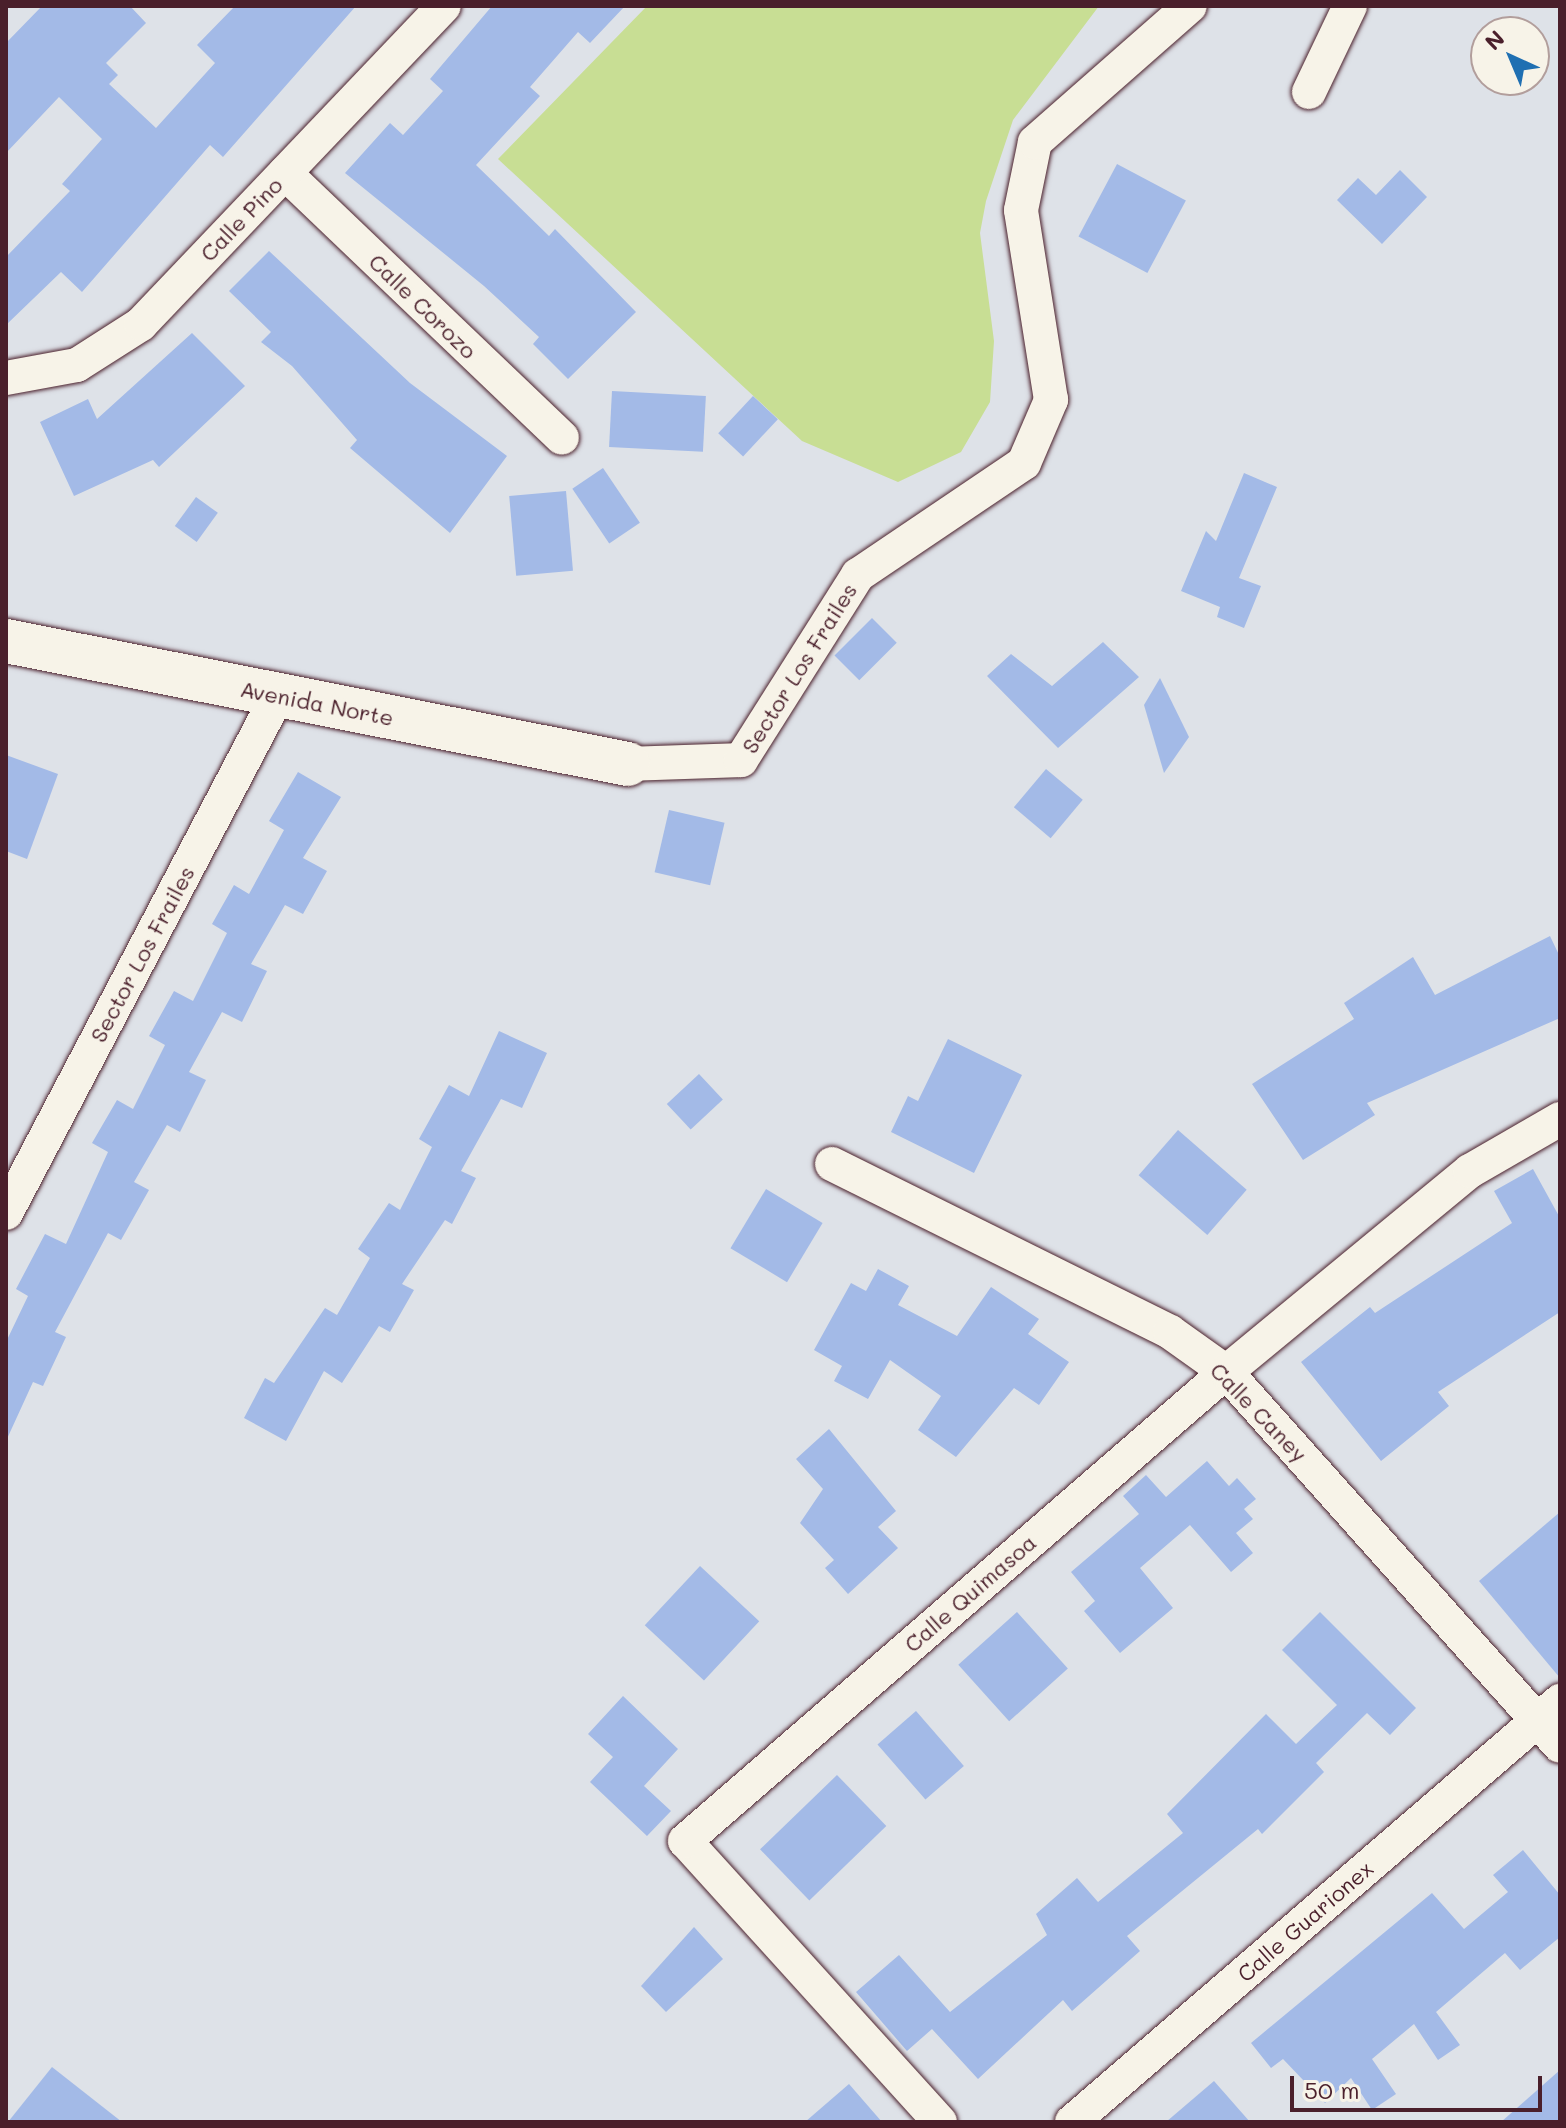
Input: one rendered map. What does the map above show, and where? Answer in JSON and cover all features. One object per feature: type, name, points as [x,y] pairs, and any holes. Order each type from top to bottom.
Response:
[{"type":"street","name":"Calle Pino","points":[[6,378],[77,365],[141,324],[444,6]]},
{"type":"street","name":"Sector Los Frailes","points":[[628,764],[741,760],[858,575],[1024,463],[1051,400],[1021,210],[1035,142],[1190,6]]},
{"type":"street","points":[[1309,92],[1350,6]]},
{"type":"street","name":"Calle Corozo","points":[[285,173],[562,438]]},
{"type":"street","name":"Avenida Norte","points":[[6,641],[628,764]]},
{"type":"street","name":"Sector Los Frailes","points":[[6,1213],[278,695]]},
{"type":"street","name":"Calle Quimasoa","points":[[940,2122],[685,1841],[1226,1372],[1470,1171],[1560,1119]]},
{"type":"street","name":"Calle Caney","points":[[832,1164],[1170,1332],[1226,1372],[1549,1710],[1560,1746]]},
{"type":"street","name":"Calle Guarionex","points":[[1072,2122],[1549,1710]]},
{"type":"green space","points":[[647,6],[1099,6],[1013,120],[986,201],[980,233],[994,341],[990,402],[961,452],[898,482],[802,441],[498,159]]},
{"type":"building","points":[[42,6],[130,6],[146,23],[106,63],[118,75],[109,84],[156,128],[215,63],[197,45],[235,6],[356,6],[223,157],[210,145],[82,292],[61,272],[6,325],[6,257],[70,191],[62,184],[102,139],[59,97],[6,153],[6,43]]},
{"type":"building","points":[[492,6],[625,6],[590,43],[578,32],[530,87],[540,96],[476,165],[549,236],[555,229],[636,312],[568,379],[533,344],[539,337],[484,286],[345,173],[390,123],[403,135],[443,91],[430,79]]},
{"type":"building","points":[[1117,164],[1186,201],[1147,273],[1079,236]]},
{"type":"building","points":[[1400,170],[1427,197],[1382,244],[1337,200],[1358,178],[1376,195]]},
{"type":"building","points":[[269,251],[410,383],[507,456],[450,533],[350,448],[357,440],[292,366],[261,342],[271,332],[229,291]]},
{"type":"building","points":[[192,333],[245,386],[159,467],[153,460],[74,496],[40,422],[88,399],[97,419]]},
{"type":"building","points":[[612,391],[706,396],[703,452],[609,447]]},
{"type":"building","points":[[753,396],[778,419],[743,456],[718,433]]},
{"type":"building","points":[[603,468],[640,523],[609,543],[572,489]]},
{"type":"building","points":[[1244,473],[1277,487],[1239,578],[1261,586],[1244,628],[1217,617],[1220,607],[1181,591],[1206,531],[1216,541]]},
{"type":"building","points":[[566,491],[573,571],[516,576],[509,496]]},
{"type":"building","points":[[196,497],[218,513],[197,542],[175,526]]},
{"type":"building","points":[[872,618],[897,643],[859,680],[835,655]]},
{"type":"building","points":[[1103,642],[1139,677],[1058,748],[987,676],[1011,654],[1052,686]]},
{"type":"building","points":[[1160,678],[1189,737],[1164,773],[1144,705]]},
{"type":"building","points":[[6,755],[58,774],[27,859],[6,851]]},
{"type":"building","points":[[1046,769],[1083,800],[1051,838],[1014,807]]},
{"type":"building","points":[[298,772],[341,797],[303,858],[327,871],[303,914],[285,905],[251,964],[267,971],[242,1022],[222,1012],[189,1072],[206,1080],[180,1132],[167,1125],[134,1182],[149,1190],[121,1240],[108,1233],[55,1332],[66,1337],[43,1386],[33,1382],[6,1441],[6,1342],[28,1296],[16,1289],[45,1234],[66,1244],[108,1152],[92,1143],[117,1100],[133,1109],[165,1045],[149,1036],[174,991],[193,1001],[227,933],[212,924],[234,885],[249,894],[284,830],[269,821]]},
{"type":"building","points":[[669,810],[725,823],[710,885],[655,872]]},
{"type":"building","points":[[1550,936],[1560,957],[1560,1018],[1367,1103],[1375,1115],[1303,1160],[1252,1084],[1354,1019],[1344,1003],[1413,957],[1435,995]]},
{"type":"building","points":[[499,1031],[547,1053],[522,1108],[501,1099],[461,1171],[476,1178],[452,1224],[445,1220],[402,1284],[414,1290],[390,1332],[379,1326],[342,1383],[324,1371],[286,1441],[244,1418],[265,1378],[274,1383],[325,1308],[337,1315],[370,1258],[358,1249],[389,1203],[400,1210],[432,1147],[419,1139],[449,1085],[469,1096]]},
{"type":"building","points":[[948,1039],[1022,1075],[974,1173],[891,1132],[908,1096],[918,1101]]},
{"type":"building","points":[[699,1074],[723,1100],[691,1130],[667,1104]]},
{"type":"building","points":[[1178,1130],[1247,1190],[1207,1235],[1139,1175]]},
{"type":"building","points":[[1533,1169],[1560,1218],[1560,1312],[1438,1392],[1449,1406],[1381,1461],[1301,1362],[1370,1307],[1375,1313],[1512,1223],[1494,1191]]},
{"type":"building","points":[[766,1189],[823,1223],[787,1282],[730,1248]]},
{"type":"building","points":[[878,1269],[909,1286],[898,1305],[957,1336],[991,1287],[1039,1319],[1028,1334],[1069,1362],[1039,1405],[1014,1388],[956,1457],[918,1430],[941,1396],[890,1360],[868,1399],[834,1381],[842,1366],[814,1350],[851,1283],[866,1291]]},
{"type":"building","points":[[829,1429],[896,1511],[878,1527],[898,1548],[848,1594],[825,1568],[834,1560],[800,1523],[823,1489],[796,1459]]},
{"type":"building","points":[[1207,1461],[1229,1486],[1237,1478],[1256,1499],[1244,1509],[1253,1519],[1236,1533],[1253,1553],[1231,1572],[1190,1525],[1140,1568],[1173,1608],[1120,1653],[1084,1611],[1095,1601],[1071,1572],[1139,1514],[1123,1496],[1146,1475],[1166,1497]]},
{"type":"building","points":[[1560,1512],[1560,1678],[1479,1581]]},
{"type":"building","points":[[700,1566],[759,1621],[704,1680],[645,1625]]},
{"type":"building","points":[[1017,1612],[1068,1668],[1009,1721],[958,1665]]},
{"type":"building","points":[[1320,1612],[1416,1708],[1390,1735],[1367,1713],[1316,1763],[1324,1772],[1262,1834],[1258,1829],[1127,1936],[1140,1951],[1072,2011],[1063,2000],[978,2079],[932,2029],[907,2051],[856,1992],[899,1955],[950,2012],[1047,1935],[1036,1914],[1077,1878],[1098,1902],[1183,1833],[1167,1814],[1266,1714],[1296,1744],[1337,1705],[1282,1650]]},
{"type":"building","points":[[623,1696],[678,1749],[644,1786],[671,1811],[647,1836],[590,1782],[613,1757],[588,1734]]},
{"type":"building","points":[[916,1711],[964,1766],[925,1800],[878,1744]]},
{"type":"building","points":[[837,1775],[886,1826],[809,1900],[760,1849]]},
{"type":"building","points":[[1523,1850],[1560,1895],[1560,1937],[1520,1970],[1505,1953],[1436,2012],[1460,2045],[1438,2060],[1414,2024],[1372,2059],[1396,2094],[1372,2110],[1351,2078],[1325,2103],[1283,2059],[1271,2068],[1251,2043],[1432,1893],[1464,1929],[1508,1892],[1493,1875]]},
{"type":"building","points":[[694,1927],[723,1959],[666,2012],[641,1986]]},
{"type":"building","points":[[52,2067],[122,2122],[8,2122]]},
{"type":"building","points":[[1560,2070],[1560,2122],[1501,2122]]},
{"type":"building","points":[[1214,2081],[1250,2122],[1166,2122]]},
{"type":"building","points":[[849,2084],[882,2122],[805,2122]]}]
